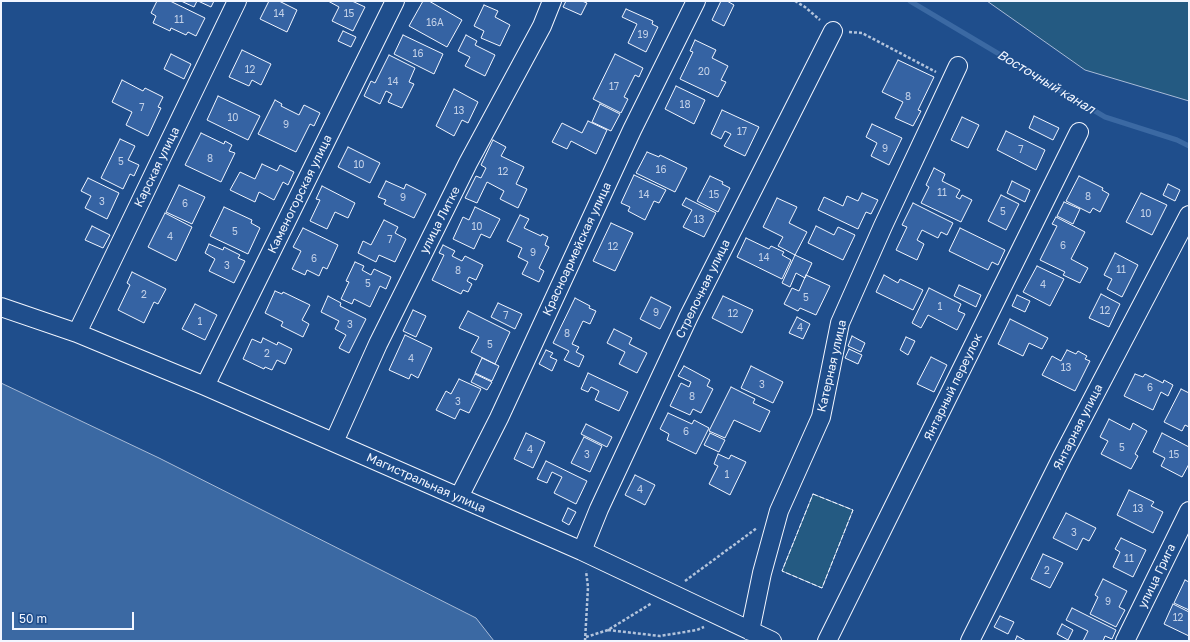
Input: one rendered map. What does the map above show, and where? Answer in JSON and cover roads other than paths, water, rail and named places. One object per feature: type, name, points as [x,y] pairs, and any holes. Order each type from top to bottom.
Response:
[{"type":"street","name":"Карская улица","points":[[77,333],[237,1]]},
{"type":"street","name":"Каменогорская улица","points":[[205,386],[395,1]]},
{"type":"street","name":"улица Литке","points":[[334,442],[378,344],[468,163],[542,26],[552,1]]},
{"type":"street","name":"Красноармейская улица","points":[[459,497],[499,418],[632,130],[696,1]]},
{"type":"street","name":"Стрелочная улица","points":[[582,551],[599,509],[689,316],[833,31]]},
{"type":"street","name":"Катерная улица","points":[[750,631],[762,573],[779,511],[821,417],[840,323],[883,226],[955,73]]},
{"type":"street","name":"Янтарный переулок","points":[[827,641],[1079,132]]},
{"type":"street","name":"Янтарная улица","points":[[970,641],[1062,457],[1189,215]]},
{"type":"street","name":"Магистральная улица","points":[[1,306],[77,333],[334,442],[582,551],[772,641]]},
{"type":"street","name":"улица Грига","points":[[1125,641],[1189,511]]},
{"type":"waterway","name":"Восточный канал","points":[[910,1],[1105,117],[1177,140],[1189,146]]}]
